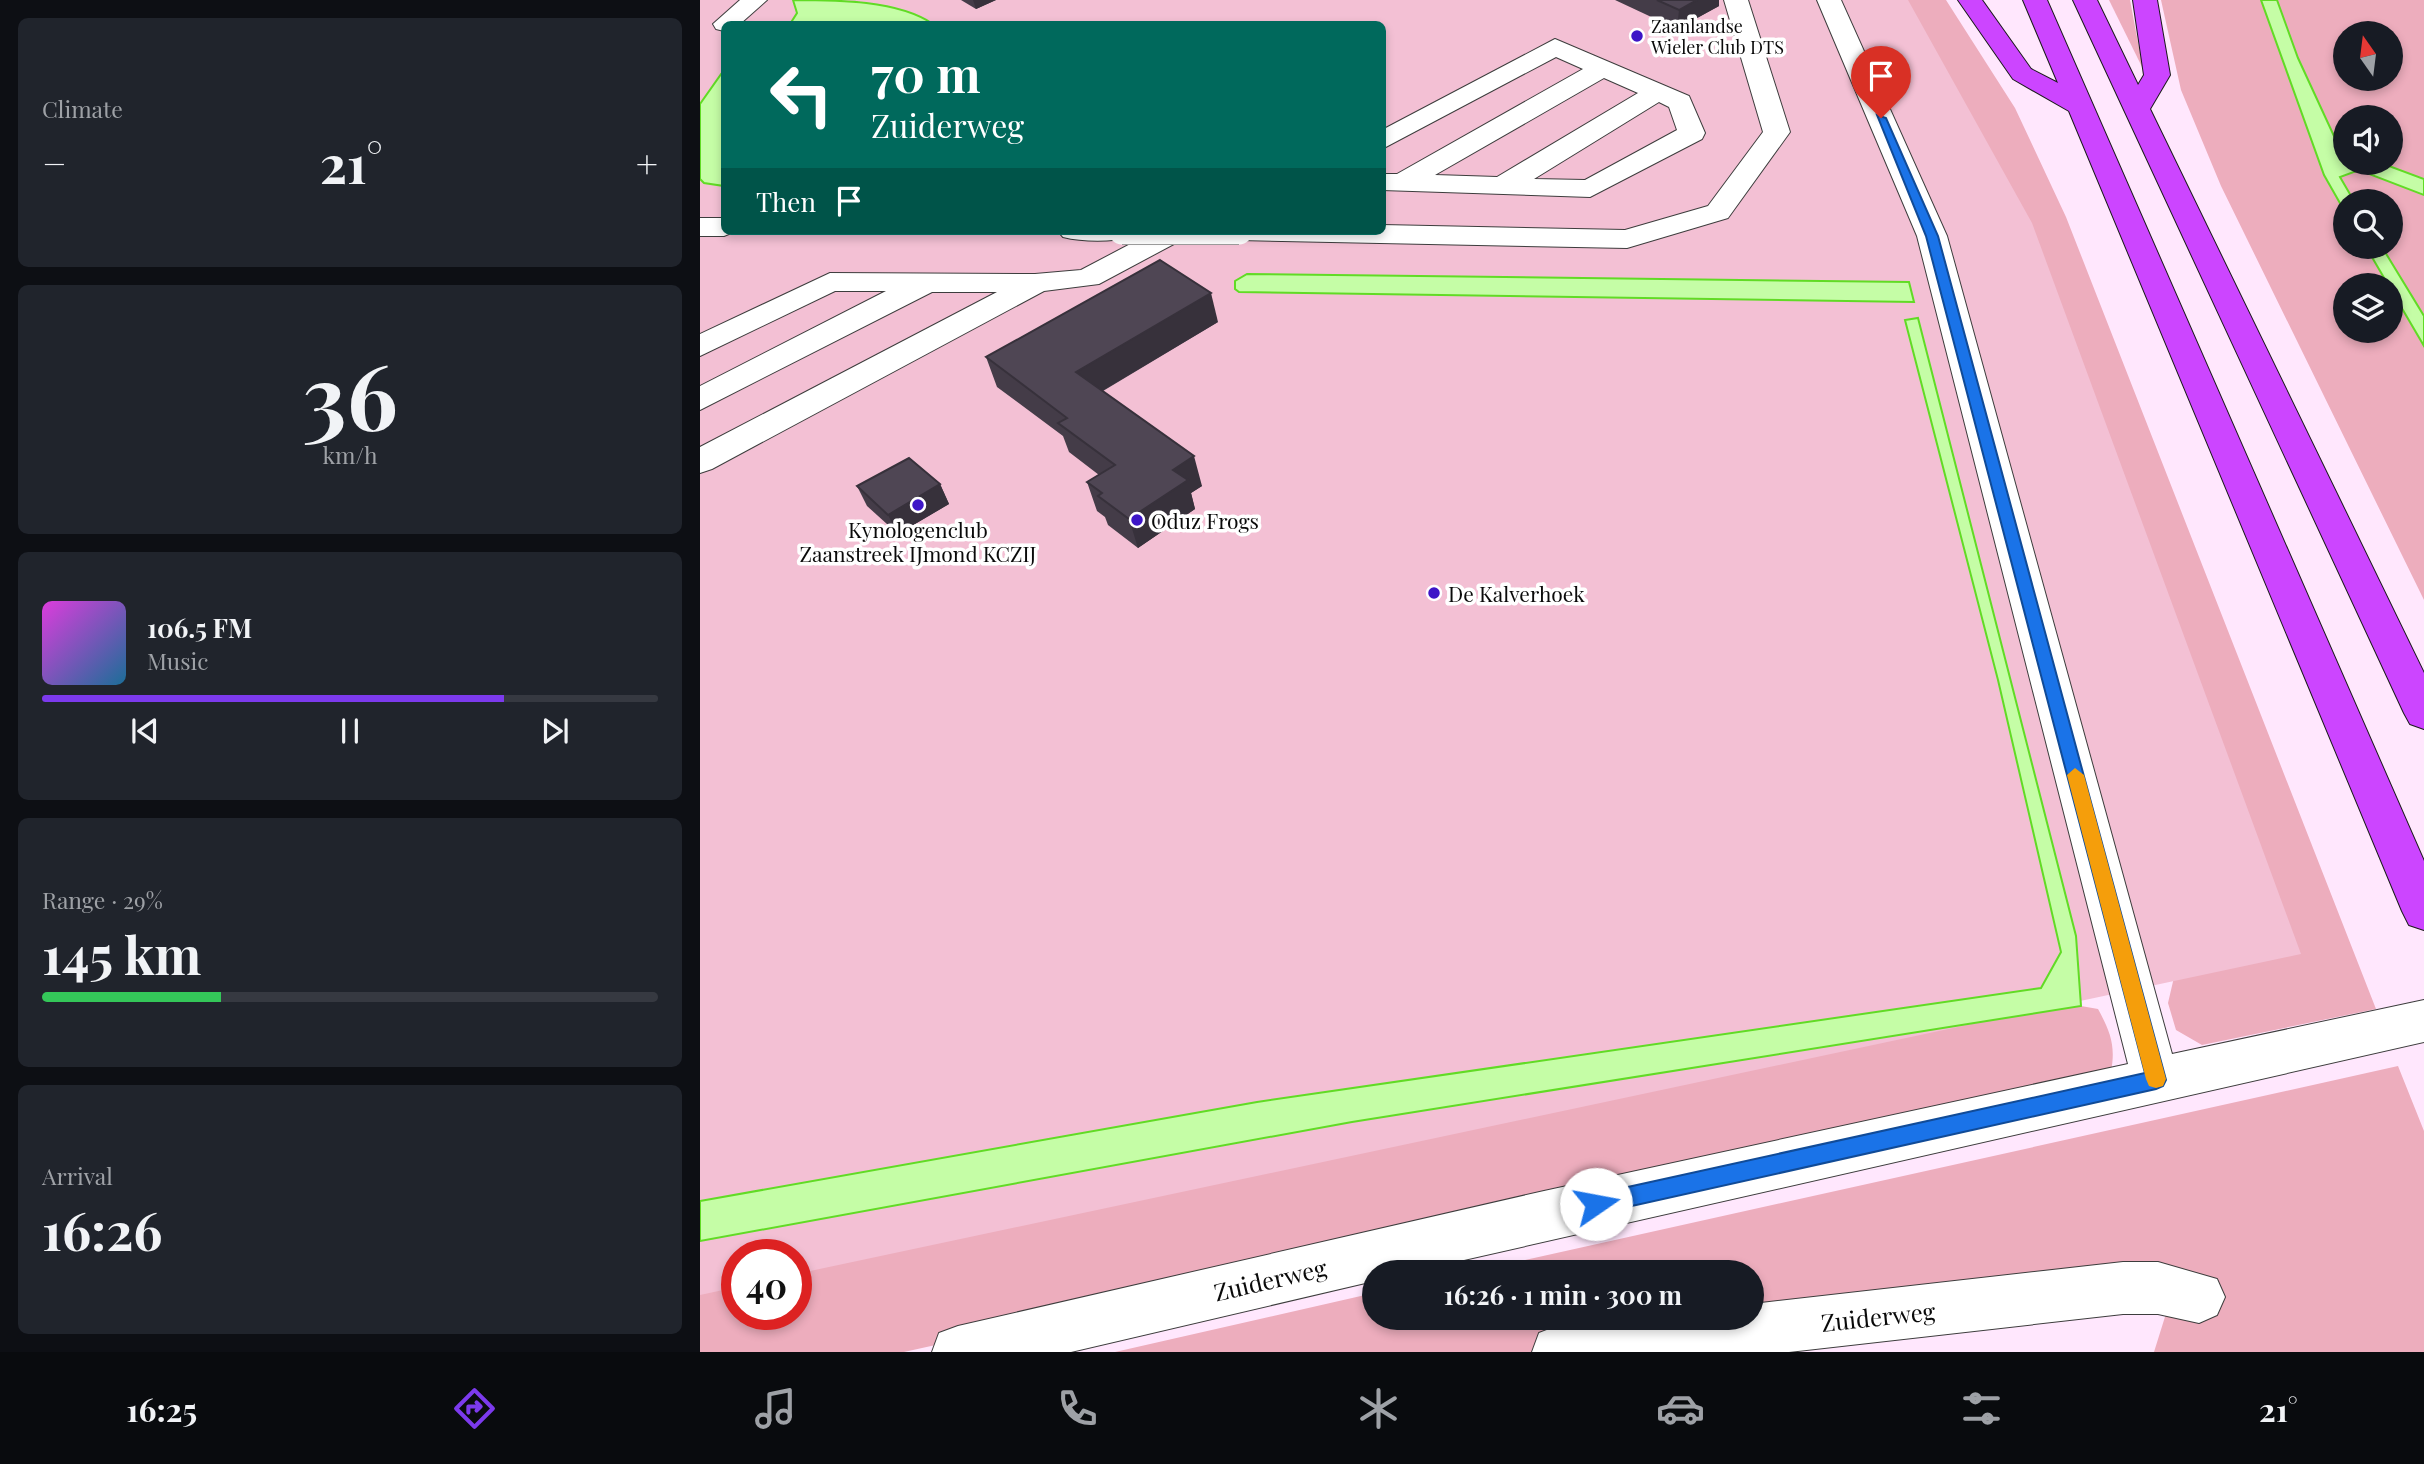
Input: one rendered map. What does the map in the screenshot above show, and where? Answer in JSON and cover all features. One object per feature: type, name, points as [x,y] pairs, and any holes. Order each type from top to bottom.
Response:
[{"type":"highway","points":[[1970,0],[2022,74],[2080,106]]},
{"type":"highway","points":[[2035,0],[2423,909]]},
{"type":"highway","points":[[2085,0],[2424,713]]},
{"type":"highway","points":[[2137,108],[2157,75],[2145,0]]},
{"type":"street","points":[[729,21],[755,0]]},
{"type":"street","points":[[1386,234],[1628,239],[1718,212],[1777,132],[1736,0]]},
{"type":"street","points":[[1829,0],[1932,236],[2156,1080]]},
{"type":"street","points":[[1386,139],[1555,47],[1680,102],[1692,133],[1590,189],[1393,182]]},
{"type":"street","points":[[1393,182],[1603,68]]},
{"type":"street","points":[[1504,185],[1658,92]]},
{"type":"street","points":[[700,227],[721,227]]},
{"type":"street","points":[[700,346],[830,282],[1037,284],[1088,278],[1169,235]]},
{"type":"street","points":[[700,400],[928,283]]},
{"type":"street","points":[[700,461],[1037,284]]},
{"type":"street","name":"Zuiderweg","points":[[958,1352],[1557,1213],[2424,1021]]},
{"type":"street","name":"Zuiderweg","points":[[1558,1352],[2123,1288],[2158,1288],[2199,1297]]},
{"type":"shaded area","name":"De Kalverhoek","points":[[700,0],[1908,0],[2032,223],[2301,954],[812,1271],[812,1239],[721,1239],[721,1290],[700,1295]]},
{"type":"shaded area","points":[[793,0],[847,1],[903,10],[928,21],[792,21],[797,13]]},
{"type":"shaded area","points":[[1849,0],[1946,0],[2015,108],[2066,217],[2376,1009],[2202,1045],[2176,1030],[2168,1003],[2175,973]]},
{"type":"shaded area","points":[[2109,0],[2130,0],[2143,69]]},
{"type":"shaded area","points":[[2161,0],[2261,0],[2324,175],[2333,191],[2333,259],[2373,259],[2381,273],[2333,273],[2333,343],[2403,343],[2403,310],[2424,346],[2424,600],[2221,186],[2181,90]]},
{"type":"shaded area","points":[[2261,0],[2277,0],[2298,58],[2333,134],[2333,175],[2345,175],[2340,177],[2347,189],[2333,191],[2324,175]]},
{"type":"shaded area","points":[[2277,0],[2424,0],[2424,179],[2403,171],[2403,105],[2333,105],[2333,134],[2298,58]]},
{"type":"shaded area","points":[[721,74],[721,186],[704,183],[700,179],[700,104]]},
{"type":"shaded area","points":[[2403,171],[2424,179],[2424,195],[2372,175],[2403,175]]},
{"type":"shaded area","points":[[2372,175],[2424,195],[2424,316],[2403,282],[2403,273],[2398,273],[2389,259],[2403,259],[2403,189],[2346,189],[2339,177]]},
{"type":"shaded area","points":[[2373,259],[2389,259],[2398,273],[2381,273]]},
{"type":"shaded area","points":[[1247,274],[1909,282],[1914,302],[1239,292],[1235,289],[1235,281]]},
{"type":"shaded area","points":[[2403,282],[2424,316],[2424,346],[2403,310]]},
{"type":"shaded area","points":[[1918,318],[2076,936],[2081,1006],[1352,1122],[700,1241],[700,1201],[1257,1102],[2041,988],[2061,952],[1998,680],[1905,320]]},
{"type":"shaded area","points":[[2081,1006],[2098,1009],[2109,1032],[2112,1046],[2111,1071],[1121,1304],[904,1352],[700,1352],[700,1241],[1352,1122]]},
{"type":"shaded area","points":[[2398,1066],[2424,1131],[2424,1352],[2154,1352],[2179,1272],[1764,1327],[1764,1260],[1525,1260]]},
{"type":"shaded area","points":[[1362,1296],[1362,1330],[1739,1330],[1572,1352],[1115,1352]]},
{"type":"building","points":[[1657,0],[1697,0],[1679,10]]},
{"type":"building","points":[[1160,260],[1211,293],[1076,372],[1194,456],[1173,470],[1188,480],[1129,519],[1098,496],[1102,493],[1087,482],[1115,465],[1058,423],[1067,418],[986,357]]},
{"type":"building","points":[[909,458],[940,484],[888,515],[857,486]]},
{"type":"slow traffic","points":[[2075,775],[2156,1079]]},
{"type":"place","name":"Zaanlandse Wieler Club DTS","points":[[1637,36]]},
{"type":"place","name":"Kynologenclub Zaanstreek IJmond KCZIJ","points":[[918,505]]},
{"type":"place","name":"Oduz Frogs","points":[[1137,520]]},
{"type":"place","name":"De Kalverhoek","points":[[1434,593]]},
{"type":"route","points":[[1596,1204],[2156,1080],[1932,236],[1881,118]]}]
